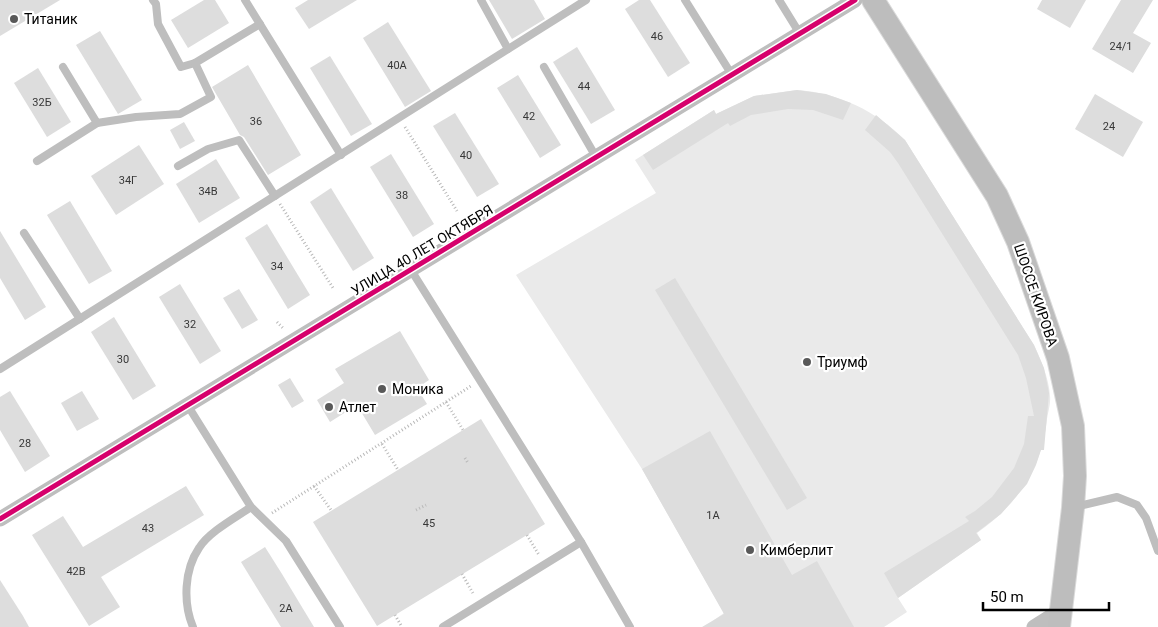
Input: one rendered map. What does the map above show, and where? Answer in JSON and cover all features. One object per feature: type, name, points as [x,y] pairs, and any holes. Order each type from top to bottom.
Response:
[{"type":"main road","name":"ШОССЕ КИРОВА","points":[[873,0],[982,170],[1000,203],[1018,242],[1058,358],[1068,397],[1074,434],[1075,476],[1060,619]]},
{"type":"street","name":"УЛИЦА 40 ЛЕТ ОКТЯБРЯ","points":[[0,519],[855,0]]},
{"type":"street","points":[[1034,627],[1060,619]]},
{"type":"lane","points":[[153,0],[156,4],[158,24],[181,67],[195,63],[260,24]]},
{"type":"lane","points":[[245,0],[340,155]]},
{"type":"lane","points":[[481,0],[508,49]]},
{"type":"lane","points":[[570,0],[574,8]]},
{"type":"lane","points":[[0,369],[586,0]]},
{"type":"lane","points":[[685,0],[732,75]]},
{"type":"lane","points":[[779,0],[800,34]]},
{"type":"lane","points":[[37,160],[97,123],[136,117],[180,114],[211,97],[195,63]]},
{"type":"lane","points":[[63,67],[97,123]]},
{"type":"lane","points":[[544,67],[596,157]]},
{"type":"lane","points":[[178,166],[208,149],[239,140],[275,196]]},
{"type":"lane","points":[[24,233],[80,319]]},
{"type":"lane","points":[[411,270],[581,542],[630,627]]},
{"type":"lane","points":[[188,406],[251,507],[286,541],[340,627]]},
{"type":"lane","points":[[1073,508],[1117,497],[1137,505],[1146,518],[1158,551]]},
{"type":"lane","points":[[194,627],[187,609],[186,597],[192,561],[199,547],[210,536],[251,507]]},
{"type":"lane","points":[[443,627],[581,542]]},
{"type":"path","points":[[406,128],[457,211]]},
{"type":"path","points":[[280,205],[333,288]]},
{"type":"path","points":[[263,519],[480,380]]},
{"type":"path","points":[[446,402],[463,430]]},
{"type":"path","points":[[382,444],[398,470]]},
{"type":"path","points":[[465,458],[468,463]]},
{"type":"path","points":[[314,486],[331,510]]},
{"type":"path","points":[[416,510],[426,505]]},
{"type":"path","points":[[527,535],[545,564]]},
{"type":"path","points":[[462,574],[480,604]]},
{"type":"path","points":[[395,615],[402,627]]},
{"type":"shaded area","name":"Триумф","points":[[797,90],[828,95],[856,105],[882,120],[905,140],[1034,345],[1048,383],[1050,402],[1044,437],[1040,454],[1025,484],[1004,510],[977,533],[981,540],[898,598],[907,612],[884,627],[718,627],[714,620],[724,613],[642,469],[516,275],[656,193],[635,160],[714,110],[716,114],[754,96]]},
{"type":"building","name":"Титаник","points":[[0,0],[60,0],[0,36]]},
{"type":"building","points":[[204,0],[215,0],[229,23],[188,48],[171,20]]},
{"type":"building","points":[[308,0],[357,0],[309,29],[295,8]]},
{"type":"building","points":[[489,0],[534,0],[545,19],[512,39]]},
{"type":"building","points":[[639,0],[650,0],[690,63],[668,77],[625,9]]},
{"type":"building","points":[[1042,0],[1086,0],[1070,28],[1037,9]]},
{"type":"building","points":[[1121,0],[1153,0],[1133,33],[1151,43],[1133,73],[1092,49]]},
{"type":"building","points":[[388,22],[431,91],[405,107],[363,38]]},
{"type":"building","points":[[100,31],[142,100],[118,114],[76,45]]},
{"type":"building","points":[[577,47],[615,110],[591,124],[553,62]]},
{"type":"building","points":[[330,56],[372,124],[351,136],[310,68]]},
{"type":"building","points":[[248,65],[301,155],[268,175],[244,137],[240,135],[212,87]]},
{"type":"building","points":[[38,68],[71,122],[47,137],[14,83]]},
{"type":"building","points":[[518,75],[561,145],[540,158],[497,88]]},
{"type":"building","points":[[797,90],[826,94],[851,103],[843,120],[813,110],[788,109],[751,115],[730,126],[728,123],[653,170],[643,155],[714,110],[716,114],[754,96]]},
{"type":"building","points":[[1095,94],[1143,122],[1123,157],[1075,129]]},
{"type":"building","points":[[455,113],[499,184],[477,197],[433,126]]},
{"type":"building","points":[[876,115],[905,140],[1034,345],[1044,368],[1049,393],[1044,450],[1041,450],[1027,484],[1001,514],[976,533],[981,540],[898,598],[884,573],[969,521],[965,517],[992,497],[1014,468],[1024,444],[1028,416],[1034,416],[1026,378],[1018,355],[898,163],[890,152],[865,130]]},
{"type":"building","points":[[184,122],[195,141],[180,149],[170,130]]},
{"type":"building","points":[[139,145],[164,184],[116,215],[91,176]]},
{"type":"building","points":[[391,154],[434,224],[413,237],[370,167]]},
{"type":"building","points":[[216,159],[240,198],[199,223],[176,184]]},
{"type":"building","points":[[331,188],[374,258],[353,271],[310,202]]},
{"type":"building","points":[[70,201],[112,271],[89,284],[47,215]]},
{"type":"building","points":[[267,224],[310,295],[288,309],[245,238]]},
{"type":"building","points":[[0,231],[46,307],[25,320],[0,278]]},
{"type":"building","points":[[675,278],[807,498],[787,510],[655,290]]},
{"type":"building","points":[[180,284],[221,351],[200,364],[159,297]]},
{"type":"building","points":[[239,289],[258,320],[242,329],[223,298]]},
{"type":"building","points":[[114,317],[156,386],[133,400],[91,332]]},
{"type":"building","name":"Моника","points":[[400,331],[429,380],[417,388],[427,404],[375,435],[357,405],[330,422],[317,400],[344,383],[335,369]]},
{"type":"building","points":[[290,378],[304,401],[292,408],[278,385]]},
{"type":"building","points":[[10,391],[50,456],[25,472],[0,430],[0,397]]},
{"type":"building","points":[[82,391],[99,419],[77,431],[61,403]]},
{"type":"building","points":[[481,419],[545,524],[377,626],[313,522]]},
{"type":"building","points":[[710,431],[792,575],[817,561],[854,627],[702,627],[724,614],[642,469]]},
{"type":"building","points":[[186,486],[204,515],[101,577],[120,607],[89,626],[32,535],[63,516],[83,547]]},
{"type":"building","points":[[265,547],[314,627],[281,627],[241,562]]},
{"type":"building","points":[[0,580],[23,616],[29,627],[0,627]]},
{"type":"cycle path","points":[[0,519],[855,0]]},
{"type":"place","name":"Титаник","points":[[14,19]]},
{"type":"place","name":"Триумф","points":[[807,362]]},
{"type":"place","name":"Моника","points":[[382,389]]},
{"type":"place","name":"Атлет","points":[[329,407]]},
{"type":"place","name":"Кимберлит","points":[[750,550]]}]
